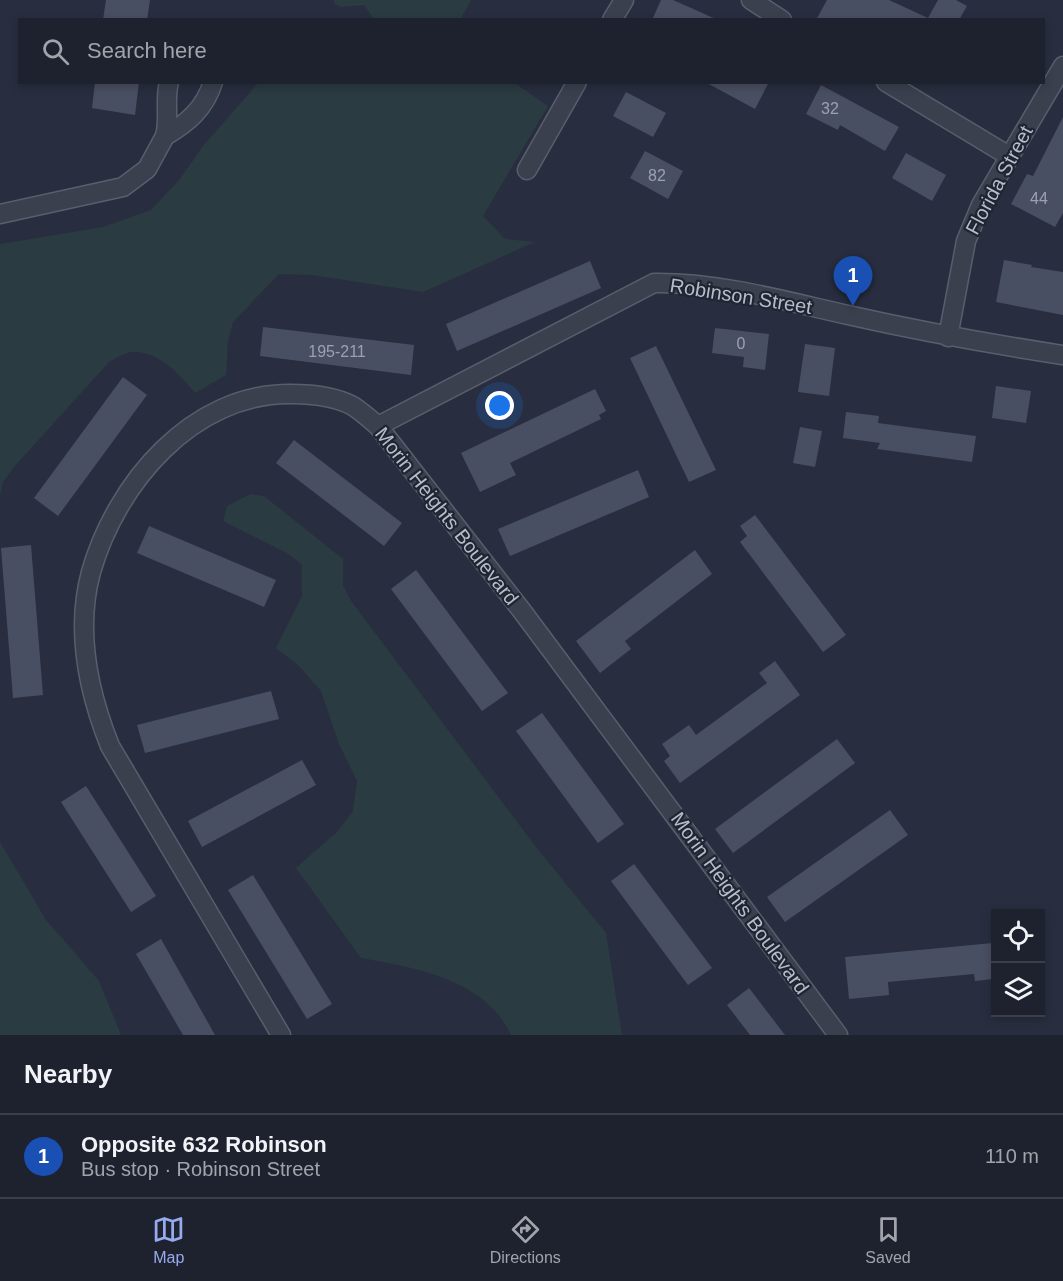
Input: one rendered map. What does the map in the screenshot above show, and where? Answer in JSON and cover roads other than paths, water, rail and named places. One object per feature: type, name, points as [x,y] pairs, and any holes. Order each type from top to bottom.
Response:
[{"type":"street","points":[[613,18],[624,0]]},
{"type":"street","points":[[751,0],[779,18]]},
{"type":"street","name":"Florida Street","points":[[948,337],[966,241],[981,205],[1063,66]]},
{"type":"street","points":[[0,214],[123,187],[147,169],[165,136],[168,123],[166,106],[169,84]]},
{"type":"street","points":[[165,136],[204,106],[212,84]]},
{"type":"street","points":[[527,170],[575,84]]},
{"type":"street","points":[[889,84],[1009,156]]},
{"type":"street","name":"Robinson Street","points":[[378,426],[654,283],[690,285],[786,302],[948,337],[1063,355]]},
{"type":"street","name":"Morin Heights Boulevard","points":[[281,1035],[110,746],[92,700],[86,659],[87,597],[91,573],[108,528],[144,469],[181,434],[217,409],[265,395],[313,394],[352,406],[378,426],[403,454],[838,1035]]},
{"type":"place","name":"Opposite 632 Robinson","points":[[853,306]]}]
